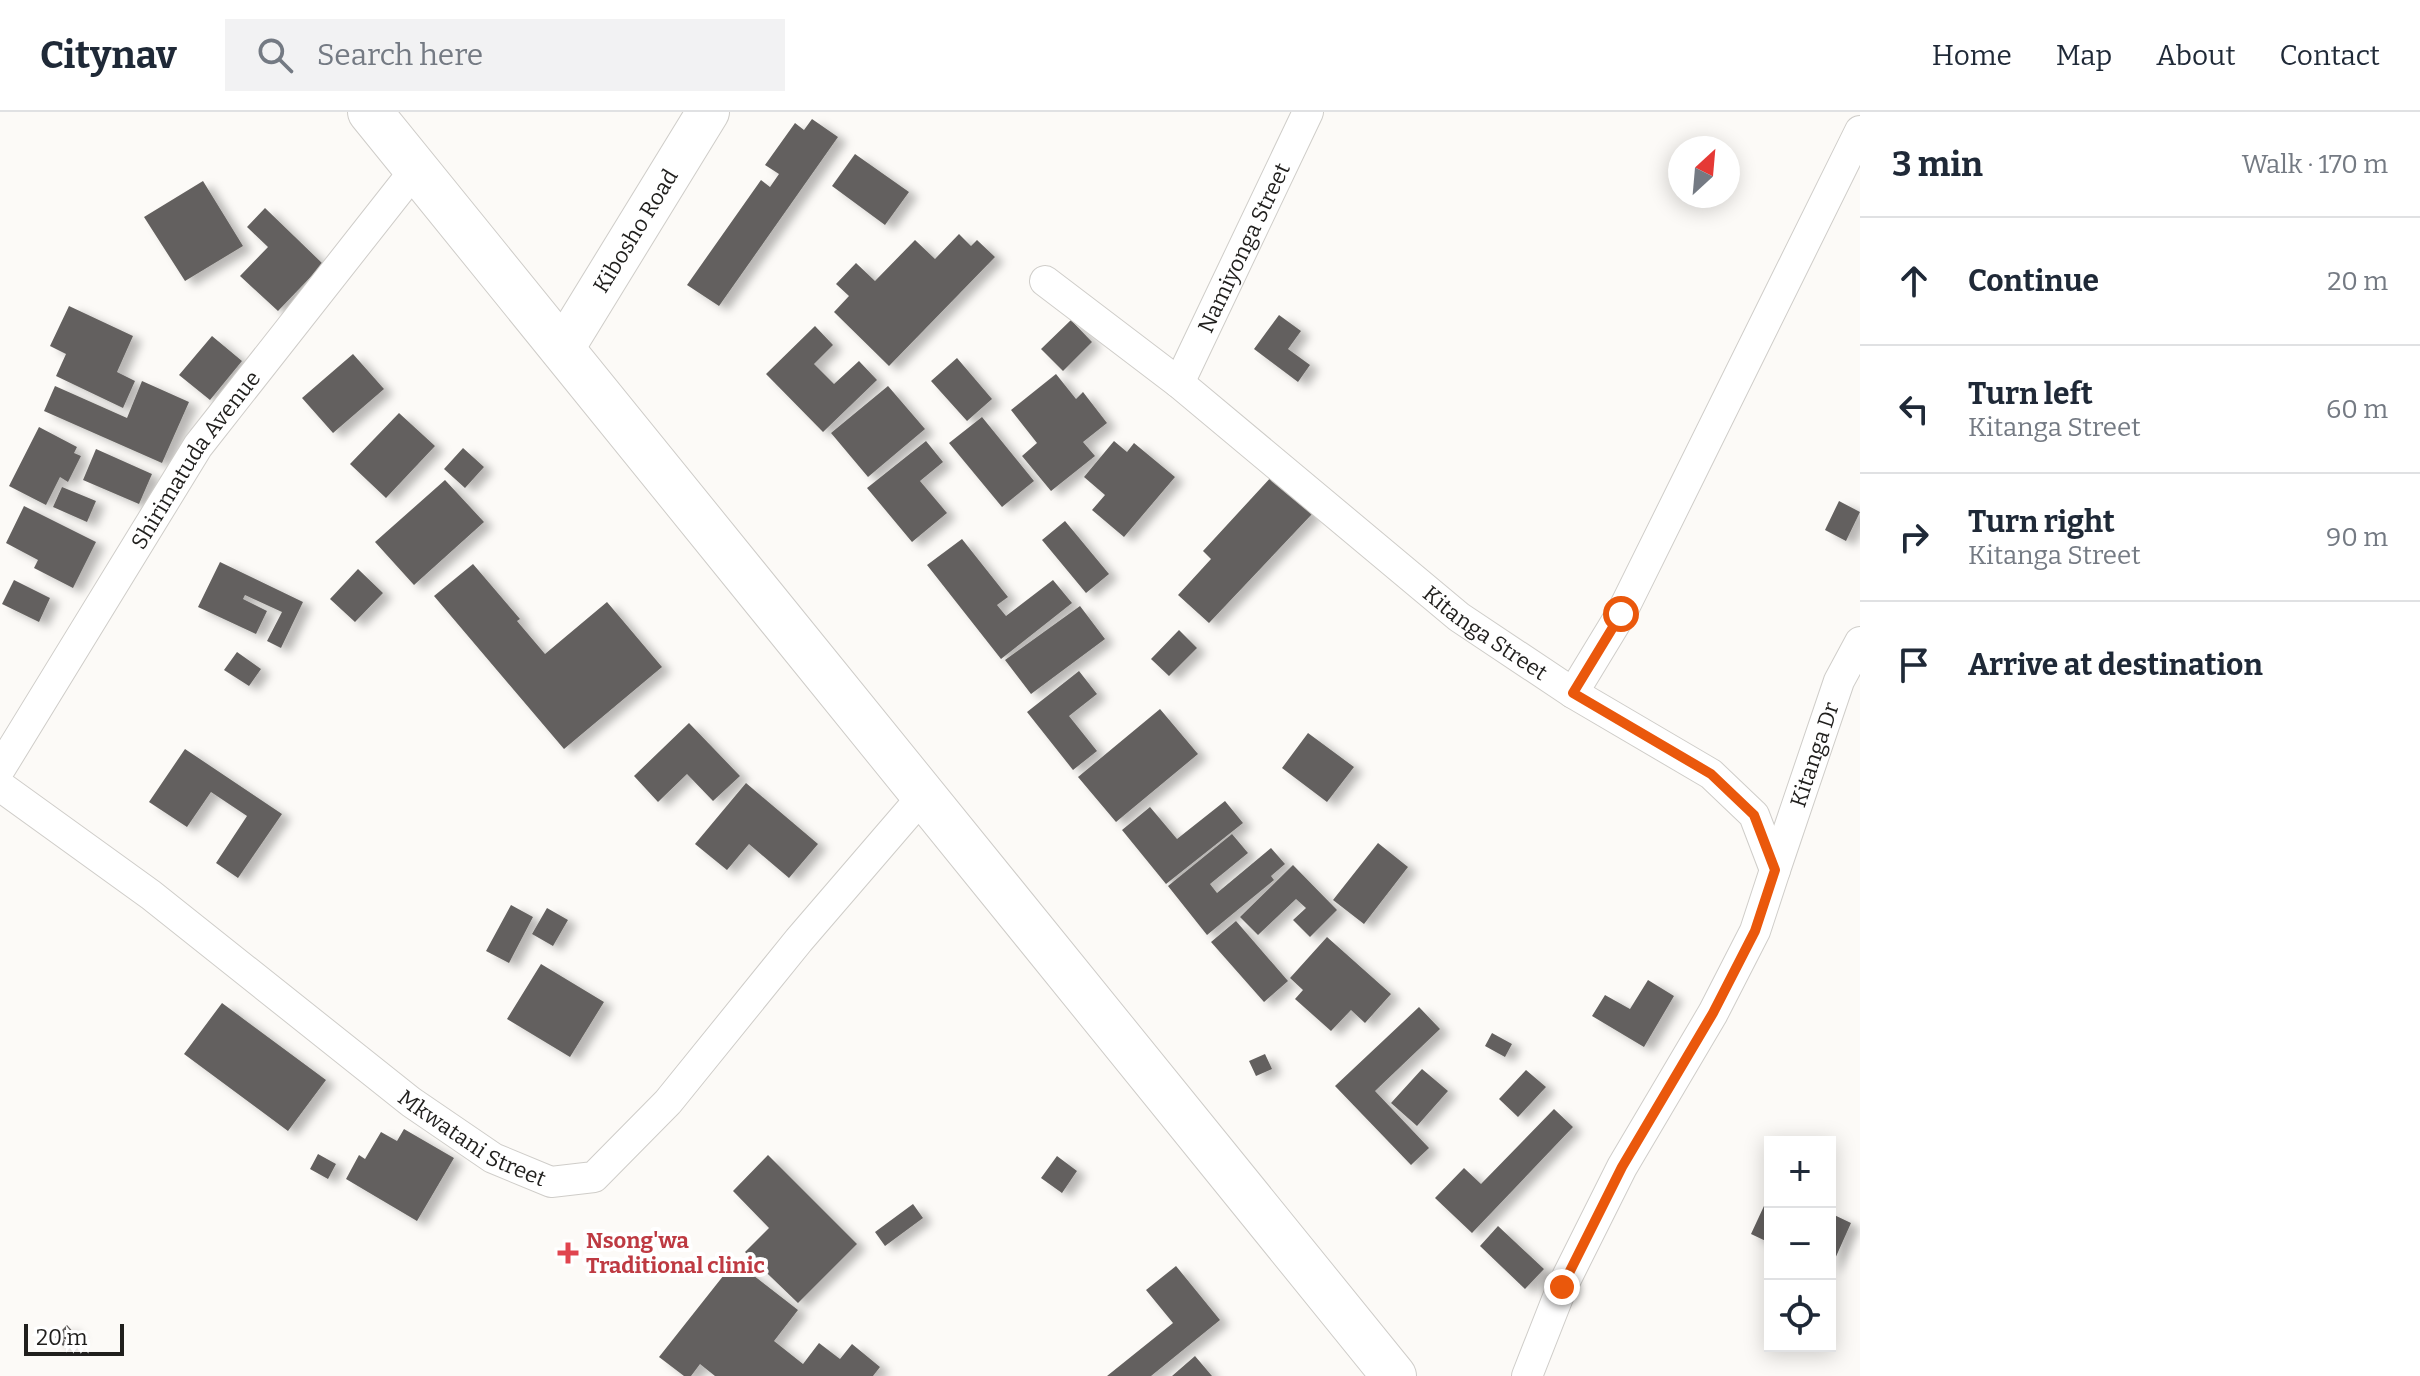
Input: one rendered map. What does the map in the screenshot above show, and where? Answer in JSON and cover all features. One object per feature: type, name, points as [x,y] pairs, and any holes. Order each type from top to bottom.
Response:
[{"type":"highway","points":[[370,112],[1394,1376]]},
{"type":"street","name":"Kibosho Road","points":[[562,350],[708,112]]},
{"type":"street","name":"Namiyonga Street","points":[[1179,383],[1308,112]]},
{"type":"street","points":[[1573,693],[1621,614],[1860,131]]},
{"type":"street","name":"Shirimatuda Avenue","points":[[0,769],[198,446],[415,170]]},
{"type":"street","name":"Kitanga Street","points":[[1045,281],[1179,383],[1459,617],[1573,693],[1711,774],[1754,815],[1775,870]]},
{"type":"street","name":"Kitanga Dr","points":[[1775,870],[1839,681],[1860,642]]},
{"type":"street","name":"Mkwatani Street","points":[[0,786],[151,895],[411,1102],[493,1158],[551,1182],[594,1177],[668,1102],[799,940],[922,797]]},
{"type":"street","points":[[1527,1376],[1562,1287],[1622,1167],[1713,1013],[1755,931],[1775,870]]},
{"type":"building","points":[[812,119],[838,137],[719,306],[687,285],[761,180],[770,187],[779,174],[765,165],[795,123],[804,130]]},
{"type":"building","points":[[855,154],[909,192],[885,225],[832,186]]},
{"type":"building","points":[[203,181],[243,246],[185,281],[144,217]]},
{"type":"building","points":[[265,208],[323,264],[278,311],[240,276],[268,247],[247,227]]},
{"type":"building","points":[[959,234],[971,246],[977,240],[995,257],[889,366],[834,312],[849,296],[836,284],[856,263],[875,281],[915,240],[935,259]]},
{"type":"building","points":[[69,306],[133,336],[117,372],[135,381],[123,408],[56,376],[66,354],[50,346]]},
{"type":"building","points":[[1279,315],[1301,331],[1288,349],[1310,365],[1298,382],[1254,349]]},
{"type":"building","points":[[1071,320],[1092,342],[1063,371],[1041,349]]},
{"type":"building","points":[[815,326],[833,345],[814,364],[834,384],[859,361],[877,380],[823,432],[766,374]]},
{"type":"building","points":[[212,336],[242,361],[210,400],[179,375]]},
{"type":"building","points":[[353,354],[384,389],[333,433],[302,398]]},
{"type":"building","points":[[957,358],[992,399],[967,421],[931,381]]},
{"type":"building","points":[[1056,374],[1076,399],[1083,392],[1107,423],[1083,442],[1095,456],[1051,491],[1022,456],[1037,443],[1011,410]]},
{"type":"building","points":[[142,381],[189,402],[162,463],[44,411],[55,386],[127,418]]},
{"type":"building","points":[[888,386],[925,429],[868,477],[831,433]]},
{"type":"building","points":[[399,413],[435,446],[386,498],[350,464]]},
{"type":"building","points":[[982,417],[1034,481],[1002,507],[949,443]]},
{"type":"building","points":[[39,427],[77,447],[74,453],[81,456],[68,482],[60,477],[46,505],[9,486]]},
{"type":"building","points":[[926,441],[943,462],[920,481],[947,513],[912,542],[867,488]]},
{"type":"building","points":[[1114,441],[1127,452],[1134,443],[1175,477],[1124,537],[1092,510],[1105,495],[1084,477]]},
{"type":"building","points":[[463,448],[484,467],[465,488],[444,469]]},
{"type":"building","points":[[96,449],[152,474],[139,504],[83,480]]},
{"type":"building","points":[[1273,475],[1313,513],[1209,623],[1178,595],[1211,559],[1203,551]]},
{"type":"building","points":[[445,480],[484,522],[414,585],[375,542]]},
{"type":"building","points":[[62,487],[96,501],[87,522],[53,507]]},
{"type":"building","points":[[1839,501],[1860,512],[1846,541],[1825,530]]},
{"type":"building","points":[[24,506],[96,542],[73,588],[34,568],[38,560],[6,543]]},
{"type":"building","points":[[1065,521],[1109,574],[1086,593],[1042,540]]},
{"type":"building","points":[[962,539],[1008,597],[997,605],[1006,616],[1053,580],[1072,603],[1001,659],[927,565]]},
{"type":"building","points":[[220,562],[303,602],[281,648],[267,641],[282,612],[245,595],[243,599],[267,611],[256,634],[198,607]]},
{"type":"building","points":[[473,564],[545,654],[607,602],[662,667],[564,749],[434,596]]},
{"type":"building","points":[[358,569],[383,593],[355,622],[330,599]]},
{"type":"building","points":[[14,580],[50,598],[39,622],[2,604]]},
{"type":"building","points":[[1080,606],[1105,639],[1031,694],[1005,660]]},
{"type":"building","points":[[1179,630],[1197,648],[1169,676],[1151,659]]},
{"type":"building","points":[[237,652],[261,669],[249,686],[224,670]]},
{"type":"building","points":[[1079,671],[1097,694],[1069,716],[1097,751],[1073,770],[1027,712]]},
{"type":"building","points":[[1160,709],[1198,754],[1116,822],[1078,777]]},
{"type":"building","points":[[689,723],[740,776],[713,801],[687,774],[658,802],[634,776]]},
{"type":"building","points":[[1308,733],[1354,767],[1327,802],[1282,768]]},
{"type":"building","points":[[185,749],[282,814],[238,878],[216,863],[247,816],[211,792],[187,827],[149,802]]},
{"type":"building","points":[[746,783],[818,844],[789,878],[749,844],[727,870],[695,844]]},
{"type":"building","points":[[1225,801],[1243,823],[1166,884],[1122,830],[1150,807],[1177,839]]},
{"type":"building","points":[[1232,834],[1248,853],[1210,884],[1217,893],[1271,848],[1285,864],[1271,876],[1274,880],[1207,935],[1168,886]]},
{"type":"building","points":[[1378,843],[1408,867],[1364,924],[1333,900]]},
{"type":"building","points":[[1293,865],[1337,910],[1310,937],[1293,920],[1306,908],[1296,899],[1258,935],[1240,917]]},
{"type":"building","points":[[511,905],[533,917],[509,963],[486,951]]},
{"type":"building","points":[[547,908],[568,920],[553,946],[532,934]]},
{"type":"building","points":[[1236,921],[1288,981],[1264,1002],[1211,942]]},
{"type":"building","points":[[1327,937],[1391,994],[1365,1023],[1351,1010],[1331,1031],[1295,999],[1303,990],[1290,978]]},
{"type":"building","points":[[541,964],[604,1002],[570,1057],[507,1019]]},
{"type":"building","points":[[1648,980],[1674,996],[1644,1047],[1592,1016],[1605,995],[1630,1009]]},
{"type":"building","points":[[222,1003],[326,1080],[288,1131],[184,1054]]},
{"type":"building","points":[[1419,1007],[1440,1029],[1375,1091],[1429,1148],[1411,1165],[1335,1086]]},
{"type":"building","points":[[1492,1033],[1512,1044],[1505,1057],[1485,1046]]},
{"type":"building","points":[[1265,1054],[1272,1069],[1256,1076],[1249,1061]]},
{"type":"building","points":[[1422,1069],[1448,1091],[1417,1126],[1391,1103]]},
{"type":"building","points":[[1526,1070],[1546,1087],[1518,1117],[1499,1099]]},
{"type":"building","points":[[1554,1109],[1573,1127],[1472,1233],[1435,1198],[1464,1168],[1481,1184]]},
{"type":"building","points":[[404,1129],[454,1158],[417,1221],[346,1179],[359,1155],[365,1159],[381,1132],[397,1141]]},
{"type":"building","points":[[318,1154],[336,1164],[328,1179],[310,1169]]},
{"type":"building","points":[[768,1155],[857,1244],[798,1303],[745,1252],[769,1228],[733,1191]]},
{"type":"building","points":[[1057,1156],[1077,1171],[1062,1193],[1041,1178]]},
{"type":"building","points":[[913,1204],[923,1218],[885,1246],[875,1232]]},
{"type":"building","points":[[1764,1206],[1764,1240],[1751,1234]]},
{"type":"building","points":[[1836,1216],[1851,1223],[1836,1257]]},
{"type":"building","points":[[1498,1226],[1544,1269],[1525,1289],[1480,1246]]},
{"type":"building","points":[[735,1261],[798,1310],[774,1341],[803,1364],[819,1343],[840,1359],[852,1344],[880,1367],[873,1376],[715,1376],[700,1364],[691,1376],[684,1376],[659,1357]]},
{"type":"building","points":[[1176,1266],[1220,1320],[1151,1376],[1107,1376],[1173,1323],[1146,1290]]},
{"type":"building","points":[[67,1325],[76,1335],[63,1346],[55,1337]]},
{"type":"building","points":[[1195,1356],[1212,1376],[1172,1376]]},
{"type":"place","name":"Nsong'wa Traditional clinic","points":[[568,1253]]},
{"type":"route","points":[[1562,1287],[1622,1167],[1713,1013],[1755,931],[1775,870],[1754,815],[1711,774],[1573,693],[1621,614]]}]
